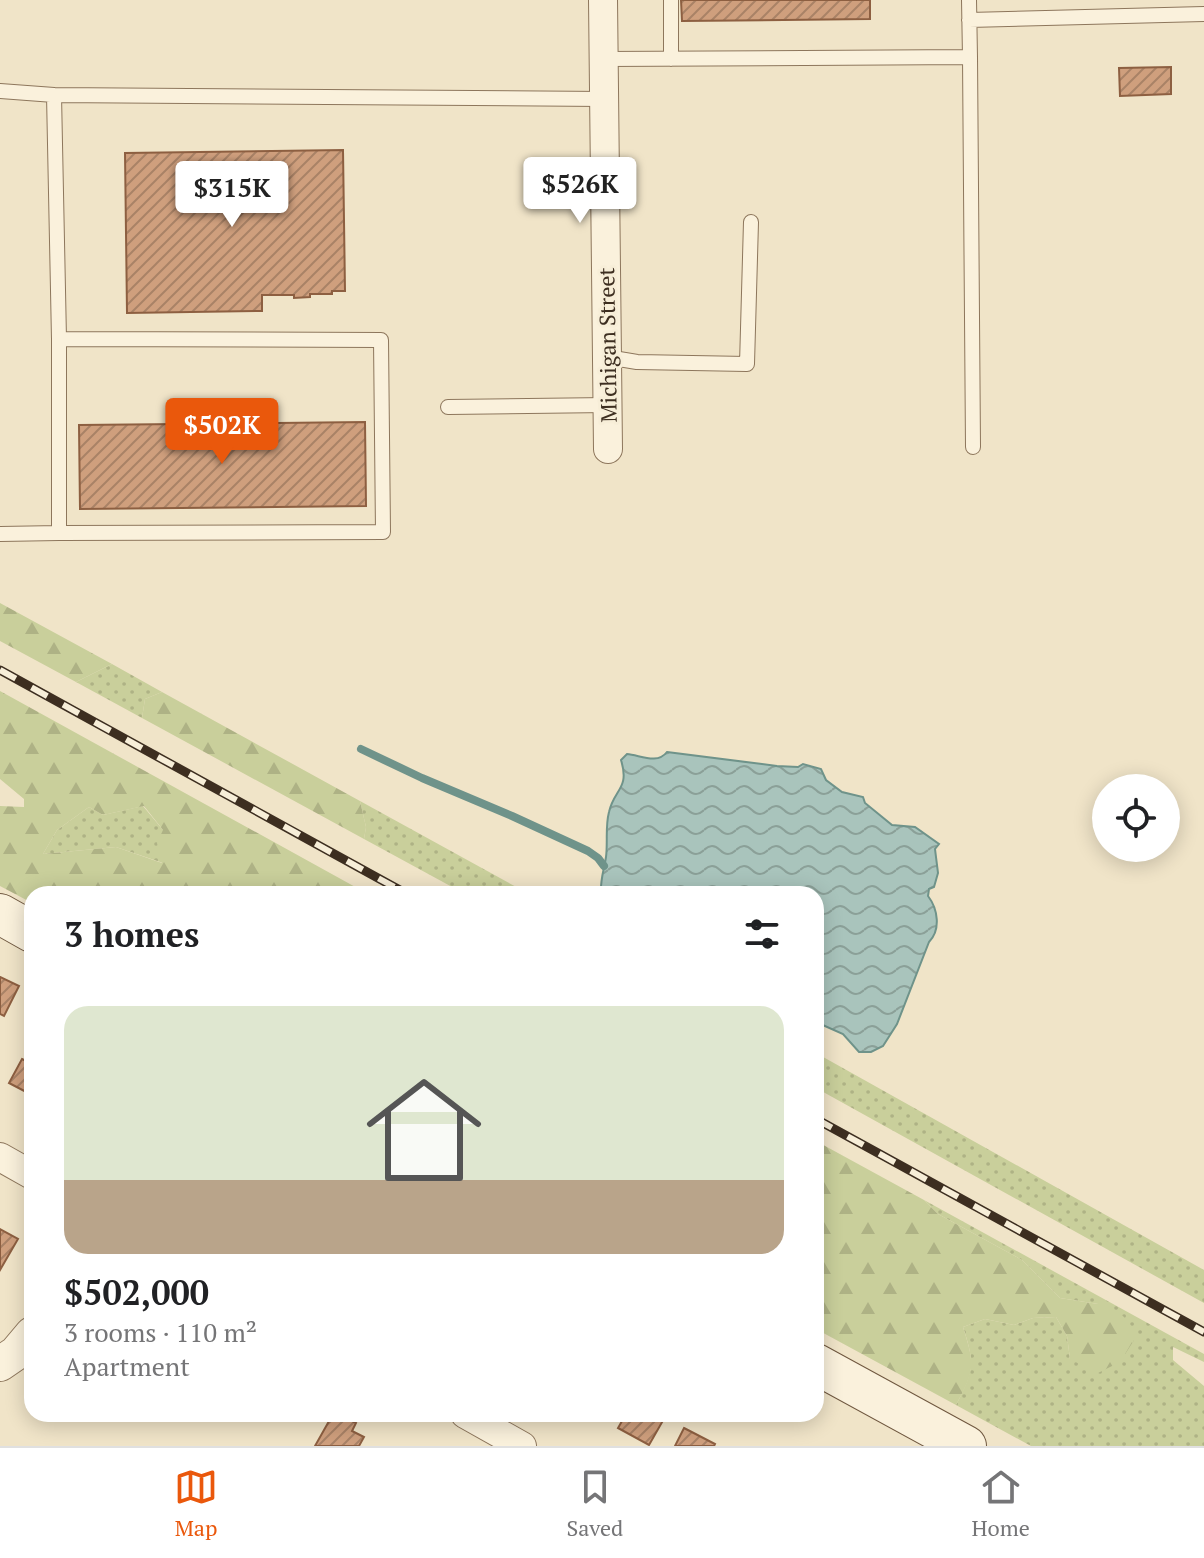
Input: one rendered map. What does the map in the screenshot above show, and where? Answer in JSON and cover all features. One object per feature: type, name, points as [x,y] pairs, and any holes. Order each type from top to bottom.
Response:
[{"type":"main road","points":[[0,914],[24,928]]},
{"type":"main road","points":[[824,1368],[966,1446]]},
{"type":"street","name":"Michigan Street","points":[[603,0],[608,449]]},
{"type":"street","points":[[0,1157],[24,1170]]},
{"type":"street","points":[[0,1364],[24,1344]]},
{"type":"street","points":[[479,1422],[522,1446]]},
{"type":"lane","points":[[671,0],[671,59]]},
{"type":"lane","points":[[969,0],[973,447]]},
{"type":"lane","points":[[969,20],[1204,14]]},
{"type":"lane","points":[[604,59],[970,57]]},
{"type":"lane","points":[[0,91],[54,95],[604,99]]},
{"type":"lane","points":[[54,95],[59,533]]},
{"type":"lane","points":[[607,357],[637,362],[747,364],[751,222]]},
{"type":"lane","points":[[0,534],[383,532],[381,340],[59,339]]},
{"type":"lane","points":[[448,407],[608,405]]},
{"type":"green space","points":[[0,603],[112,664],[76,682],[0,641]]},
{"type":"green space","points":[[112,664],[162,692],[145,699],[142,718],[76,682]]},
{"type":"green space","points":[[0,691],[353,886],[24,886],[24,899],[0,886],[0,806],[24,807],[24,799],[0,779]],"holes":[[[144,806],[163,830],[157,843],[162,863],[116,847],[43,854],[57,830],[89,807],[103,815]]]},
{"type":"green space","points":[[162,692],[360,801],[366,827],[364,839],[142,718],[145,699]]},
{"type":"green space","points":[[360,801],[514,886],[450,886],[364,839],[366,827]]},
{"type":"green space","points":[[143,806],[163,830],[163,863],[116,847],[43,854],[57,830],[89,807],[103,815]]},
{"type":"green space","points":[[824,1057],[1204,1270],[1204,1303],[824,1092]]},
{"type":"green space","points":[[824,1145],[924,1200],[938,1214],[1022,1260],[1060,1298],[1098,1304],[1123,1316],[1138,1334],[1120,1362],[1098,1373],[1070,1359],[1067,1336],[1056,1317],[1033,1318],[1014,1325],[985,1319],[963,1327],[971,1367],[956,1405],[824,1333]]},
{"type":"green space","points":[[924,1200],[1204,1354],[1204,1362],[1173,1347],[1173,1360],[1204,1386],[1204,1446],[1031,1446],[956,1405],[971,1367],[963,1327],[985,1319],[1014,1325],[1033,1318],[1056,1317],[1067,1336],[1070,1359],[1098,1304],[1060,1298],[1022,1260],[938,1214]]},
{"type":"water","points":[[667,752],[777,766],[798,767],[803,764],[821,769],[826,780],[842,792],[863,797],[865,803],[892,825],[915,827],[939,844],[935,849],[938,873],[928,896],[936,913],[937,926],[897,1024],[883,1046],[871,1052],[859,1052],[843,1034],[824,1026],[824,886],[602,886],[608,818],[624,777],[621,760],[627,754],[653,759]]},
{"type":"building","points":[[681,0],[870,0],[870,19],[682,21]]},
{"type":"building","points":[[1171,67],[1171,94],[1120,96],[1119,68]]},
{"type":"building","points":[[343,150],[345,291],[294,298],[294,295],[262,295],[262,311],[127,313],[125,153]]},
{"type":"building","points":[[365,422],[366,506],[80,509],[79,425]]},
{"type":"building","points":[[0,977],[19,986],[4,1016],[0,1014]]},
{"type":"building","points":[[22,1059],[24,1060],[24,1091],[9,1083]]},
{"type":"building","points":[[0,1229],[18,1239],[0,1270]]},
{"type":"building","points":[[328,1422],[354,1422],[352,1431],[364,1437],[359,1446],[315,1446]]},
{"type":"building","points":[[621,1422],[662,1422],[649,1445],[618,1428]]},
{"type":"building","points":[[684,1428],[715,1444],[714,1446],[675,1446]]},
{"type":"waterway","points":[[361,749],[588,851],[604,866]]},
{"type":"railway","points":[[0,670],[392,886]]},
{"type":"railway","points":[[824,1123],[1204,1332]]}]
